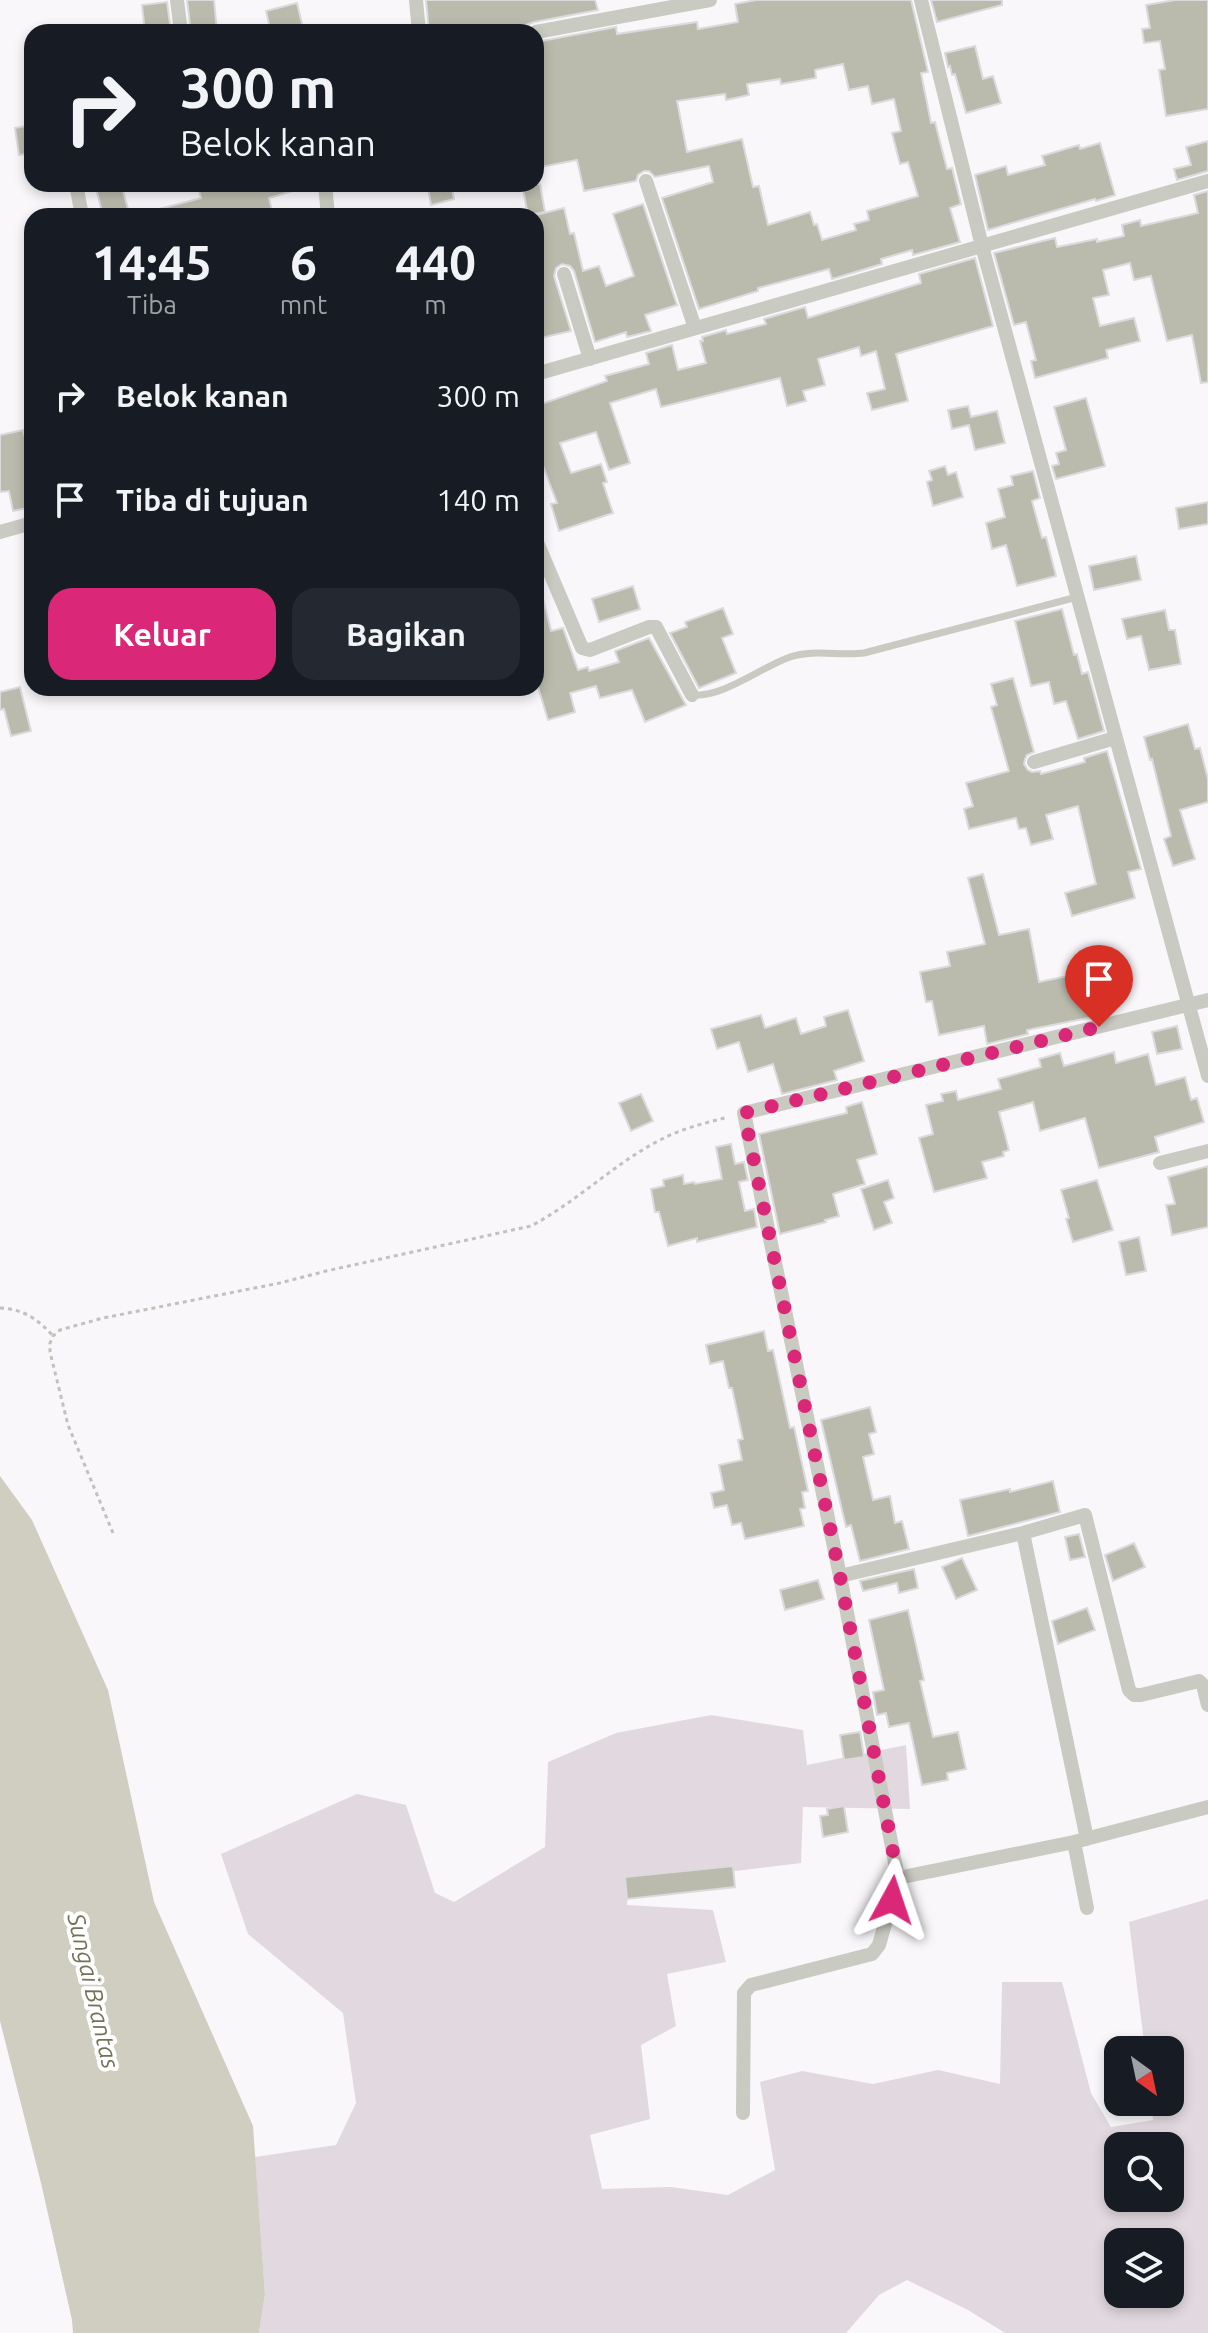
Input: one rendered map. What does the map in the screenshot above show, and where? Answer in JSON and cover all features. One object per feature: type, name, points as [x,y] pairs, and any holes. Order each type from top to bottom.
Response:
[{"type":"street","points":[[177,0],[180,24]]},
{"type":"street","points":[[416,0],[418,24]]},
{"type":"street","points":[[544,31],[707,0]]},
{"type":"street","points":[[921,0],[982,246],[1208,1076]]},
{"type":"street","points":[[646,181],[695,328]]},
{"type":"street","points":[[544,372],[1208,181]]},
{"type":"street","points":[[564,274],[590,359]]},
{"type":"street","points":[[0,532],[24,525]]},
{"type":"street","points":[[544,559],[582,648],[590,650],[656,627],[692,695]]},
{"type":"street","points":[[1034,762],[1115,738]]},
{"type":"street","points":[[743,2113],[746,1988],[872,1954],[879,1945],[898,1878],[840,1576],[744,1113],[1208,1000]]},
{"type":"street","points":[[1160,1163],[1208,1151]]},
{"type":"street","points":[[840,1576],[1023,1533],[1085,1515],[1129,1690],[1134,1695],[1141,1695],[1199,1681],[1208,1705]]},
{"type":"street","points":[[1023,1533],[1080,1841],[1087,1908]]},
{"type":"street","points":[[898,1878],[1080,1841],[1208,1807]]},
{"type":"lane","points":[[692,695],[702,696],[791,657],[812,652],[864,653],[1077,597]]},
{"type":"path","points":[[113,1533],[68,1425],[50,1352],[53,1336],[60,1330],[103,1318],[280,1283],[531,1226],[558,1212],[635,1155],[662,1139],[744,1113]]},
{"type":"path","points":[[0,1308],[15,1308],[39,1321],[53,1336]]},
{"type":"shaded area","points":[[711,1715],[803,1730],[807,1765],[906,1745],[910,1809],[803,1807],[801,1863],[629,1884],[627,1905],[713,1910],[726,1962],[667,1974],[676,2026],[641,2045],[650,2119],[590,2135],[602,2189],[671,2187],[728,2195],[775,2170],[760,2082],[802,2071],[873,2084],[938,2070],[1000,2084],[1002,1982],[1062,1982],[1091,2093],[1111,2127],[1153,2120],[1153,2116],[1184,2116],[1184,2036],[1143,2036],[1129,1922],[1208,1899],[1208,2333],[1005,2333],[968,2310],[907,2280],[879,2295],[846,2333],[259,2333],[265,2294],[255,2157],[336,2145],[356,2103],[343,2013],[248,1934],[221,1854],[357,1794],[406,1805],[435,1893],[454,1902],[545,1847],[548,1762],[616,1733]]},
{"type":"water","name":"Sungai Brantas","points":[[0,1476],[32,1520],[108,1690],[154,1902],[253,2126],[265,2294],[259,2333],[73,2333],[41,2183],[0,2021]]},
{"type":"building","points":[[187,0],[214,0],[216,24],[190,24]]},
{"type":"building","points":[[426,0],[595,0],[598,10],[528,24],[428,24]]},
{"type":"building","points":[[756,0],[911,0],[928,72],[921,73],[931,123],[935,122],[947,169],[952,168],[961,204],[950,208],[960,242],[913,255],[912,250],[881,259],[882,264],[832,279],[829,269],[758,288],[758,291],[699,309],[662,198],[713,182],[709,166],[655,177],[644,171],[636,181],[584,191],[577,160],[544,166],[544,40],[616,27],[617,34],[697,22],[698,29],[738,22],[735,4]],"holes":[[[843,64],[849,90],[868,86],[872,104],[894,99],[901,131],[892,133],[900,164],[908,162],[918,196],[867,211],[869,220],[854,224],[856,230],[822,240],[810,212],[768,225],[759,186],[753,187],[742,139],[687,152],[677,101],[725,94],[726,100],[749,95],[747,84],[780,79],[781,84],[816,78],[815,70]]]},
{"type":"building","points":[[931,0],[1002,0],[1002,5],[937,22]]},
{"type":"building","points":[[1175,0],[1208,0],[1208,109],[1166,116],[1159,70],[1165,69],[1160,41],[1144,43],[1142,29],[1150,28],[1146,5]]},
{"type":"building","points":[[167,2],[170,24],[144,24],[142,5]]},
{"type":"building","points":[[297,3],[302,24],[269,24],[266,11]]},
{"type":"building","points":[[975,46],[983,79],[993,76],[1001,103],[966,113],[955,74],[952,75],[948,67],[945,53]]},
{"type":"building","points":[[24,126],[24,154],[19,155],[15,128]]},
{"type":"building","points":[[1208,141],[1208,171],[1177,180],[1174,169],[1191,165],[1186,147]]},
{"type":"building","points":[[1100,143],[1115,195],[988,230],[975,175],[1006,166],[1008,175],[1045,165],[1042,156],[1079,145],[1080,149]]},
{"type":"building","points":[[1208,191],[1208,382],[1201,383],[1192,335],[1167,341],[1151,276],[1134,280],[1130,263],[1103,270],[1109,295],[1093,298],[1100,326],[1134,318],[1140,341],[1106,350],[1108,358],[1035,378],[1031,361],[1036,360],[1026,322],[1014,325],[994,253],[1055,238],[1057,247],[1124,236],[1122,225],[1140,220],[1141,226],[1198,213],[1194,195]]},
{"type":"building","points":[[97,192],[123,192],[128,208],[101,208]]},
{"type":"building","points":[[199,192],[289,192],[269,198],[271,208],[163,208],[201,198]]},
{"type":"building","points":[[429,192],[453,192],[454,199],[431,205]]},
{"type":"building","points":[[524,192],[541,192],[545,212],[544,208],[527,208]]},
{"type":"building","points":[[643,204],[677,305],[645,315],[651,331],[627,337],[626,332],[595,342],[574,271],[562,264],[556,268],[554,276],[571,331],[544,337],[544,213],[564,208],[583,271],[599,266],[606,286],[634,276],[613,214]]},
{"type":"building","points":[[975,258],[993,326],[896,354],[908,401],[872,410],[867,393],[885,389],[876,351],[861,356],[859,347],[818,359],[825,385],[803,391],[806,401],[787,406],[780,378],[661,407],[656,389],[610,403],[630,463],[609,470],[596,432],[560,443],[571,473],[601,464],[607,482],[603,483],[613,513],[559,531],[551,504],[557,503],[544,468],[544,403],[607,381],[605,376],[649,364],[646,353],[672,345],[678,370],[706,363],[700,341],[703,341],[702,337],[766,324],[764,319],[805,307],[808,318],[921,283],[919,274]]},
{"type":"building","points":[[1086,398],[1105,466],[1056,479],[1052,466],[1059,464],[1056,453],[1066,450],[1054,407]]},
{"type":"building","points":[[968,406],[971,417],[997,411],[1005,443],[975,450],[969,425],[952,429],[948,410]]},
{"type":"building","points":[[23,430],[24,509],[13,511],[9,491],[0,492],[0,435]]},
{"type":"building","points":[[945,466],[948,475],[956,472],[963,497],[933,506],[927,482],[932,480],[929,471]]},
{"type":"building","points":[[1033,471],[1040,498],[1032,501],[1056,576],[1017,586],[1006,545],[992,549],[986,523],[1005,517],[998,489],[1013,485],[1011,476]]},
{"type":"building","points":[[1208,502],[1208,524],[1179,529],[1176,508]]},
{"type":"building","points":[[1136,556],[1141,580],[1094,590],[1089,566]]},
{"type":"building","points":[[633,586],[640,609],[599,622],[592,599]]},
{"type":"building","points":[[544,603],[551,631],[563,628],[578,670],[588,667],[589,671],[619,662],[615,651],[649,638],[686,705],[645,722],[632,690],[600,698],[596,686],[570,693],[575,712],[548,720],[541,696],[544,696]]},
{"type":"building","points":[[723,608],[733,634],[722,638],[736,673],[699,688],[670,633],[687,627],[685,622]]},
{"type":"building","points":[[1062,609],[1074,655],[1077,654],[1082,674],[1088,672],[1104,731],[1078,739],[1066,701],[1054,704],[1049,682],[1031,686],[1015,621]]},
{"type":"building","points":[[1165,610],[1169,630],[1175,630],[1181,664],[1149,670],[1141,636],[1127,639],[1122,619]]},
{"type":"building","points":[[1013,678],[1034,752],[1025,759],[1028,770],[1040,771],[1041,774],[1085,762],[1084,758],[1107,751],[1141,869],[1128,872],[1135,898],[1072,916],[1065,893],[1096,884],[1078,806],[1046,815],[1053,839],[1031,845],[1026,828],[1019,829],[1016,818],[969,829],[964,809],[973,806],[966,783],[1009,771],[991,707],[997,705],[991,684]]},
{"type":"building","points":[[20,687],[31,731],[11,736],[4,709],[0,710],[0,692]]},
{"type":"building","points":[[1188,724],[1195,749],[1200,748],[1208,779],[1208,802],[1180,810],[1195,859],[1173,866],[1164,839],[1171,836],[1144,737]]},
{"type":"building","points":[[983,874],[999,935],[1029,929],[1039,982],[1072,975],[1076,1000],[1105,995],[1108,1014],[1027,1030],[1028,1034],[987,1044],[984,1026],[939,1035],[932,1001],[926,1002],[920,972],[950,966],[947,952],[985,944],[968,878]]},
{"type":"building","points":[[848,1010],[864,1061],[834,1071],[837,1080],[782,1094],[773,1064],[748,1072],[739,1042],[717,1049],[711,1029],[761,1015],[765,1028],[796,1018],[801,1034],[826,1026],[824,1017]]},
{"type":"building","points":[[1177,1026],[1182,1049],[1157,1054],[1152,1032]]},
{"type":"building","points":[[1114,1052],[1116,1063],[1148,1054],[1156,1085],[1185,1077],[1191,1100],[1197,1098],[1204,1122],[1155,1137],[1159,1152],[1099,1168],[1085,1118],[1040,1131],[1033,1102],[999,1112],[1009,1150],[1003,1152],[1004,1156],[982,1162],[987,1178],[934,1192],[919,1138],[933,1134],[926,1105],[943,1101],[941,1094],[956,1091],[958,1100],[1001,1089],[998,1079],[1041,1067],[1039,1059],[1060,1053],[1064,1066]]},
{"type":"building","points":[[641,1094],[653,1121],[631,1131],[619,1103]]},
{"type":"building","points":[[862,1102],[877,1154],[857,1160],[865,1184],[833,1194],[839,1216],[780,1234],[759,1134],[847,1113],[846,1107]]},
{"type":"building","points":[[731,1144],[735,1164],[744,1162],[748,1180],[739,1182],[745,1211],[754,1209],[757,1227],[668,1246],[659,1212],[655,1212],[651,1189],[664,1186],[663,1180],[683,1175],[684,1184],[722,1179],[716,1147]]},
{"type":"building","points":[[1208,1166],[1208,1227],[1172,1235],[1166,1205],[1175,1204],[1168,1177]]},
{"type":"building","points":[[888,1180],[894,1198],[884,1202],[892,1223],[874,1230],[861,1189]]},
{"type":"building","points":[[1097,1180],[1113,1230],[1073,1242],[1061,1190]]},
{"type":"building","points":[[1139,1237],[1146,1271],[1126,1275],[1119,1242]]},
{"type":"building","points":[[764,1331],[768,1351],[773,1350],[808,1491],[802,1492],[805,1508],[800,1509],[804,1526],[745,1539],[741,1523],[732,1525],[727,1505],[714,1508],[711,1493],[724,1490],[719,1465],[742,1460],[738,1440],[743,1439],[723,1361],[710,1364],[706,1345]]},
{"type":"building","points":[[870,1407],[876,1432],[869,1434],[874,1454],[863,1457],[873,1500],[890,1496],[895,1523],[902,1521],[909,1549],[860,1561],[851,1525],[846,1527],[821,1420]]},
{"type":"building","points":[[1053,1481],[1060,1512],[968,1536],[960,1500]]},
{"type":"building","points":[[1079,1534],[1085,1557],[1070,1560],[1065,1537]]},
{"type":"building","points":[[1134,1543],[1145,1567],[1113,1581],[1105,1555]]},
{"type":"building","points":[[962,1558],[977,1590],[956,1599],[942,1567]]},
{"type":"building","points":[[914,1569],[918,1588],[899,1593],[897,1583],[863,1591],[860,1581]]},
{"type":"building","points":[[818,1580],[824,1599],[785,1610],[780,1590]]},
{"type":"building","points":[[1087,1608],[1095,1630],[1058,1644],[1052,1621]]},
{"type":"building","points":[[908,1610],[933,1737],[958,1732],[966,1769],[947,1773],[948,1780],[922,1785],[909,1723],[889,1727],[886,1713],[877,1715],[873,1692],[884,1690],[869,1620]]},
{"type":"building","points":[[860,1732],[864,1757],[844,1760],[840,1735]]},
{"type":"building","points":[[844,1806],[848,1832],[823,1837],[820,1816],[828,1815],[827,1809]]},
{"type":"building","points":[[733,1866],[735,1887],[627,1899],[625,1877]]},
{"type":"route","points":[[892,1900],[898,1878],[840,1576],[744,1113],[1099,1027]]}]
